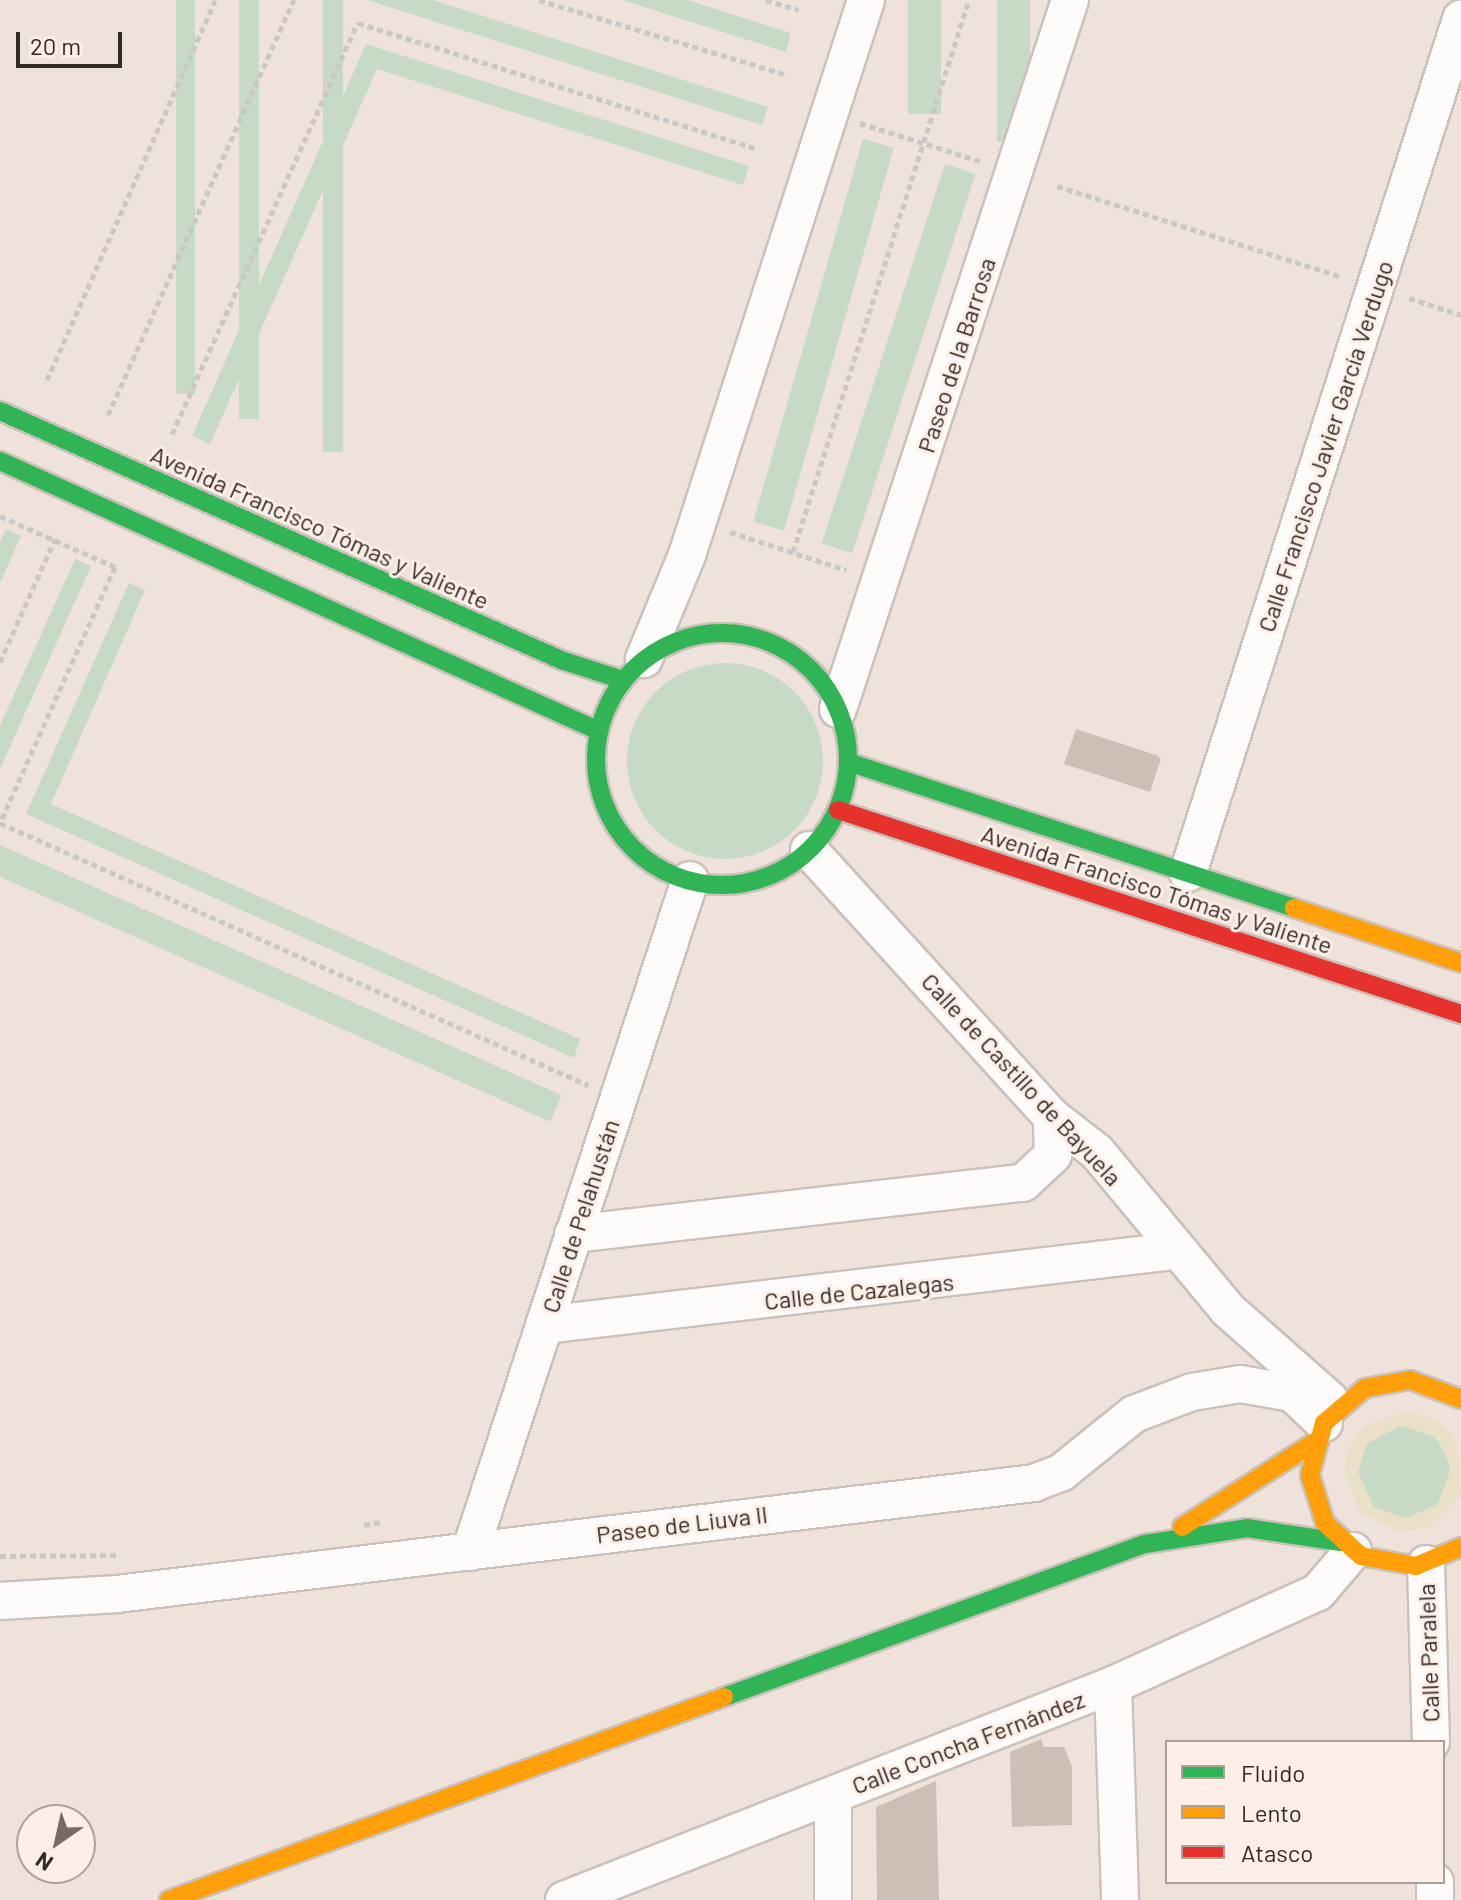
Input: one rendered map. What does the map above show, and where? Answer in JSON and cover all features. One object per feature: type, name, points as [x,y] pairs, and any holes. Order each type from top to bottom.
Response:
[{"type":"street","points":[[634,669],[696,636],[753,637],[812,671],[838,709],[848,762],[838,810],[809,850],[754,881],[690,880],[654,865],[614,824],[598,779],[599,731],[634,669],[687,555],[866,0]]},
{"type":"street","name":"Paseo de la Barrosa","points":[[838,709],[1070,0]]},
{"type":"street","name":"Calle Francisco Javier García Verdugo","points":[[1188,873],[1461,19]]},
{"type":"street","name":"Avenida Francisco Tómas y Valiente","points":[[0,411],[561,660],[634,669]]},
{"type":"street","points":[[0,461],[599,731]]},
{"type":"street","name":"Avenida Francisco Tómas y Valiente","points":[[848,762],[1461,963]]},
{"type":"street","name":"Avenida Francisco Tómas y Valiente","points":[[838,810],[1461,1014]]},
{"type":"street","name":"Calle de Castillo de Bayuela","points":[[809,850],[1052,1117],[1097,1152],[1173,1251],[1325,1424]]},
{"type":"street","name":"Calle de Pelahustán","points":[[470,1552],[690,880]]},
{"type":"street","points":[[573,1234],[1023,1183],[1053,1155],[1052,1117]]},
{"type":"street","name":"Calle de Cazalegas","points":[[544,1325],[1173,1251]]},
{"type":"street","points":[[169,1900],[1145,1544],[1234,1499],[1365,1388],[1399,1380],[1433,1384],[1461,1399]]},
{"type":"street","name":"Paseo de Liuva II","points":[[0,1601],[117,1594],[1034,1483],[1062,1472],[1134,1414],[1223,1386],[1258,1384],[1292,1393],[1325,1424]]},
{"type":"street","points":[[1325,1424],[1314,1500],[1347,1547]]},
{"type":"street","points":[[1145,1544],[1247,1528],[1347,1547],[1388,1565],[1426,1564],[1461,1547]]},
{"type":"street","name":"Calle Concha Fernández","points":[[564,1900],[1113,1685],[1318,1592],[1347,1547]]},
{"type":"street","name":"Calle Paralela","points":[[1426,1564],[1431,1740]]},
{"type":"street","points":[[1113,1685],[1120,1900]]},
{"type":"street","points":[[833,1795],[833,1900]]},
{"type":"path","points":[[47,380],[215,0]]},
{"type":"path","points":[[111,408],[294,0]]},
{"type":"path","points":[[539,0],[788,75]]},
{"type":"path","points":[[766,0],[799,10]]},
{"type":"path","points":[[793,552],[969,0]]},
{"type":"path","points":[[172,434],[358,23],[755,148]]},
{"type":"path","points":[[859,122],[989,164]]},
{"type":"path","points":[[1057,186],[1348,279]]},
{"type":"path","points":[[1404,296],[1461,315]]},
{"type":"path","points":[[0,516],[115,567],[0,823],[568,1075]]},
{"type":"path","points":[[729,532],[858,574]]},
{"type":"path","points":[[0,662],[55,540]]},
{"type":"path","points":[[352,1526],[383,1522]]},
{"type":"path","points":[[0,1556],[132,1553]]},
{"type":"green space","points":[[176,0],[195,0],[195,394],[176,394]]},
{"type":"green space","points":[[239,0],[259,0],[259,419],[239,419]]},
{"type":"green space","points":[[323,0],[343,0],[343,452],[323,452]]},
{"type":"green space","points":[[367,0],[433,0],[768,107],[762,125]]},
{"type":"green space","points":[[622,0],[687,0],[791,33],[786,52]]},
{"type":"green space","points":[[908,0],[941,0],[941,114],[908,114]]},
{"type":"green space","points":[[997,0],[1030,0],[1030,142],[997,142]]},
{"type":"green space","points":[[366,44],[749,166],[743,185],[377,69],[210,444],[192,436]]},
{"type":"green space","points":[[863,139],[894,148],[784,530],[753,522]]},
{"type":"green space","points":[[945,164],[975,174],[852,553],[822,543]]},
{"type":"green space","points":[[6,529],[21,536],[0,583],[0,542]]},
{"type":"green space","points":[[75,559],[91,566],[0,769],[0,726]]},
{"type":"green space","points":[[129,583],[145,590],[51,804],[580,1039],[574,1058],[26,814]]},
{"type":"green space","points":[[725,663],[744,664],[763,670],[795,691],[816,723],[822,742],[822,780],[816,799],[795,831],[763,852],[744,858],[725,859],[706,858],[687,852],[655,831],[634,799],[628,780],[627,761],[628,742],[634,723],[655,691],[687,670],[706,664]]},
{"type":"green space","points":[[0,845],[562,1095],[550,1122],[0,877]]},
{"type":"green space","points":[[1395,1426],[1413,1426],[1430,1433],[1443,1446],[1450,1472],[1443,1498],[1430,1511],[1413,1518],[1395,1518],[1378,1511],[1365,1498],[1358,1481],[1358,1463],[1365,1446],[1378,1433]]},
{"type":"sand","points":[[1407,1411],[1437,1420],[1456,1438],[1461,1495],[1431,1526],[1400,1532],[1360,1512],[1344,1471],[1349,1446],[1365,1426]],"holes":[[[1401,1425],[1437,1438],[1451,1469],[1437,1505],[1406,1518],[1374,1507],[1358,1472],[1367,1444]]]},
{"type":"building","points":[[1076,729],[1161,759],[1150,792],[1064,764]]},
{"type":"building","points":[[1041,1739],[1044,1747],[1064,1747],[1072,1767],[1072,1825],[1012,1827],[1010,1752]]},
{"type":"building","points":[[936,1781],[939,1900],[877,1900],[876,1807]]},
{"type":"traffic: fast","points":[[0,411],[561,660],[623,680]]},
{"type":"traffic: fast","points":[[0,461],[599,731]]},
{"type":"traffic: fast","points":[[722,633],[770,643],[792,654],[811,670],[827,689],[838,711],[848,759],[838,807],[827,829],[811,848],[792,864],[770,875],[722,885],[674,875],[652,864],[633,848],[617,829],[606,807],[596,759],[606,711],[617,689],[633,670],[652,654],[674,643],[722,633]]},
{"type":"traffic: fast","points":[[848,762],[1294,908]]},
{"type":"traffic: fast","points":[[724,1697],[1145,1544],[1247,1528],[1341,1542]]},
{"type":"traffic: slow","points":[[1294,908],[1461,963]]},
{"type":"traffic: slow","points":[[1461,1399],[1410,1380],[1365,1388],[1324,1423],[1310,1475],[1325,1523],[1361,1556],[1416,1566],[1461,1547]]},
{"type":"traffic: slow","points":[[1182,1527],[1315,1442]]},
{"type":"traffic: slow","points":[[169,1900],[724,1697]]},
{"type":"traffic: jam","points":[[838,810],[1461,1014]]}]
